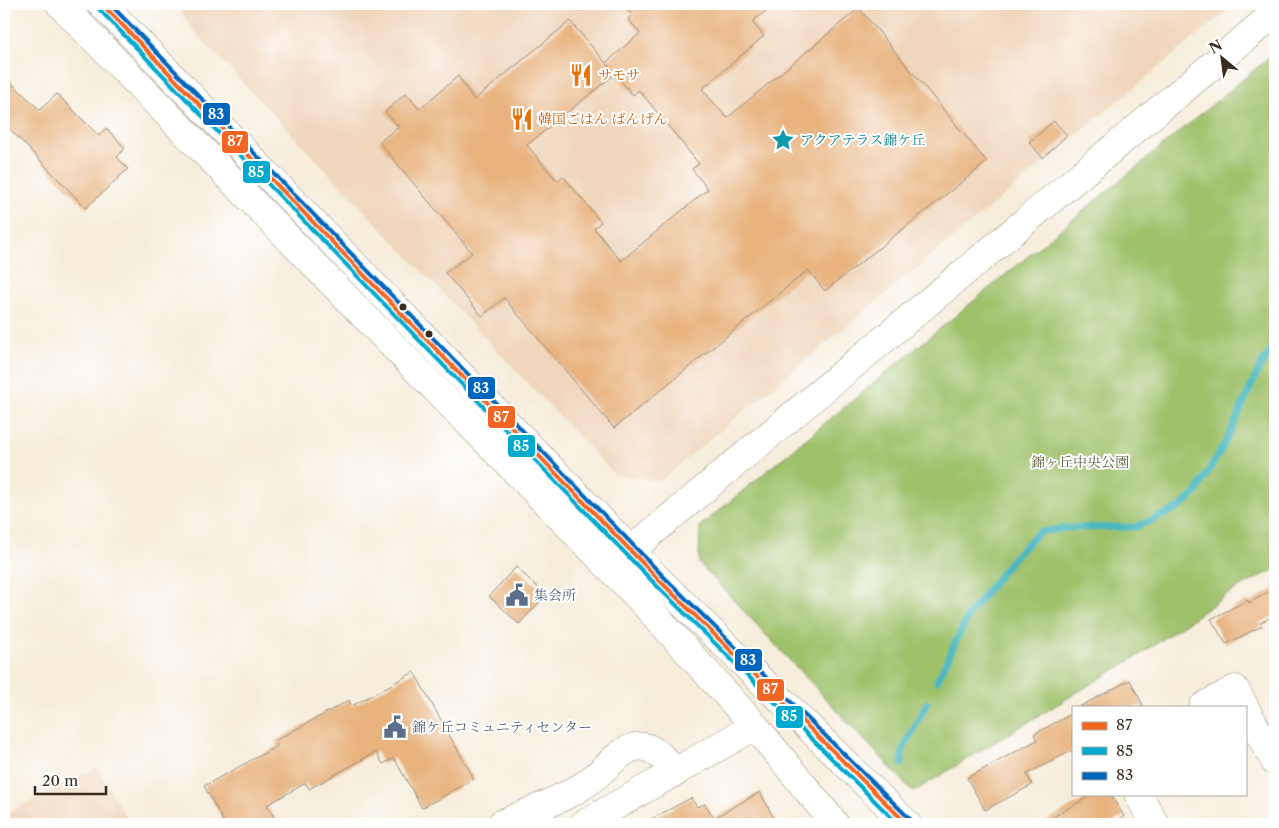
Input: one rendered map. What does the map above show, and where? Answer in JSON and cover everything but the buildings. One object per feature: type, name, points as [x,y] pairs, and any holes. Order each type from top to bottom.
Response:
[{"type":"street","points":[[60,4],[611,568],[755,726],[834,824]]},
{"type":"street","points":[[102,4],[631,549],[907,824]]},
{"type":"street","points":[[611,568],[631,549],[1275,13]]},
{"type":"street","points":[[1205,706],[1235,689],[1244,706]]},
{"type":"street","points":[[1246,709],[1275,762]]},
{"type":"street","points":[[584,824],[755,726]]},
{"type":"street","points":[[501,824],[582,786],[626,750],[642,747],[658,754],[675,773]]},
{"type":"street","points":[[1139,796],[1155,824]]},
{"type":"shaded area","points":[[176,4],[1235,4],[660,481],[615,475],[193,30]]},
{"type":"shaded area","points":[[97,767],[130,824],[4,824],[4,815]]},
{"type":"green space","name":"錦ヶ丘中央公園","points":[[1275,53],[1275,569],[1231,592],[1144,652],[913,792],[699,563],[700,526]]},
{"type":"waterway","points":[[937,681],[969,614],[1013,558],[1039,532],[1066,528],[1136,527],[1179,508],[1196,493],[1227,439],[1260,367],[1275,344]]},
{"type":"waterway","points":[[902,764],[902,752],[927,703]]},
{"type":"transit line","name":"87","points":[[102,4],[659,580],[907,824]]},
{"type":"transit line","name":"83","points":[[110,4],[663,576],[911,820]]},
{"type":"transit line","name":"85","points":[[98,8],[655,584],[898,824]]},
{"type":"place","name":"サモサ","points":[[581,75]]},
{"type":"place","name":"韓国ごはん ばんげん","points":[[522,119]]},
{"type":"place","name":"アクアテラス錦ケ丘","points":[[783,140]]},
{"type":"place","name":"集会所","points":[[517,595]]},
{"type":"place","name":"錦ケ丘コミュニティセンター","points":[[395,727]]}]
